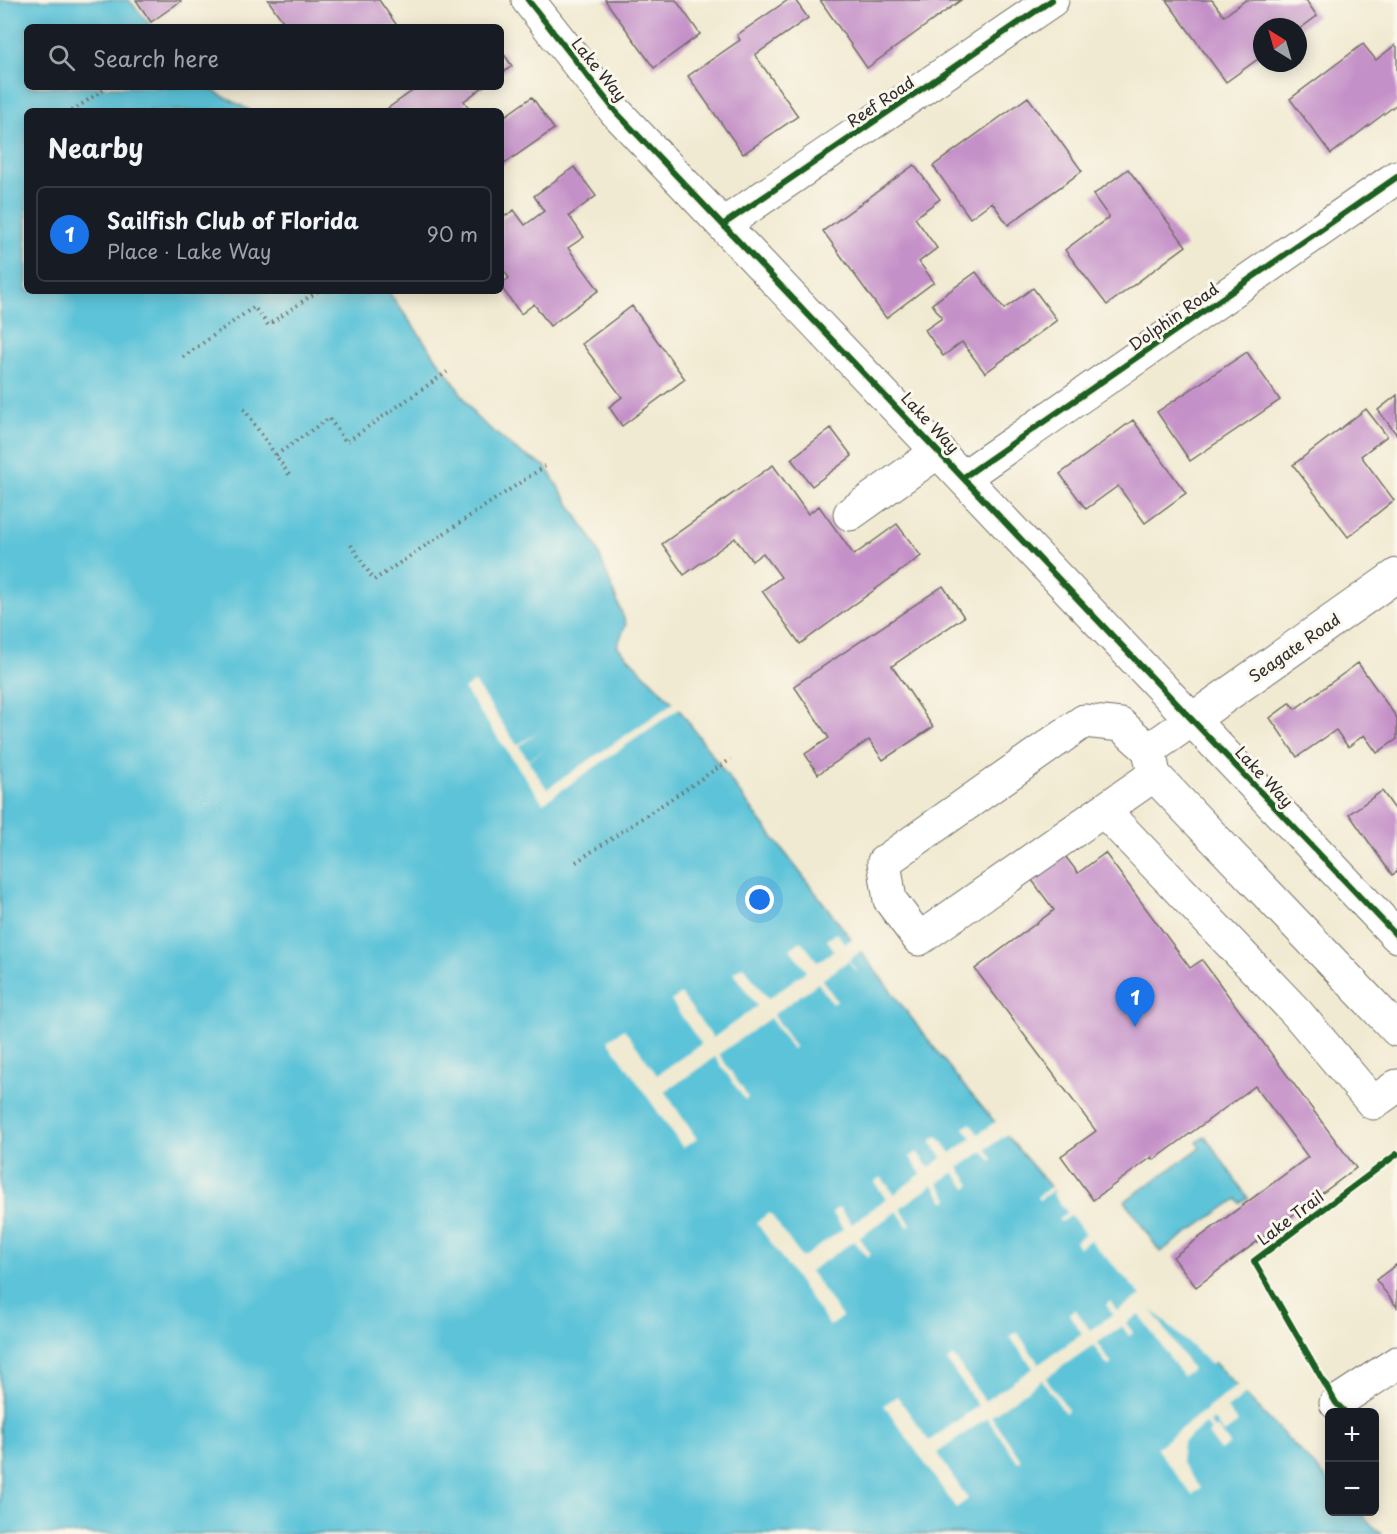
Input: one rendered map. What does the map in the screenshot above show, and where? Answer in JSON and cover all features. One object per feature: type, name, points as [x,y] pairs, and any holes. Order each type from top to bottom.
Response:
[{"type":"street","name":"Lake Way","points":[[528,0],[616,111],[1397,936]]},
{"type":"street","name":"Reef Road","points":[[724,224],[1052,0]]},
{"type":"street","name":"Dolphin Road","points":[[964,477],[1397,177]]},
{"type":"street","points":[[850,514],[939,451]]},
{"type":"street","name":"Seagate Road","points":[[1151,762],[1121,725],[1084,721],[884,862],[890,900],[919,939],[1104,811],[1151,762],[1192,718],[1397,575]]},
{"type":"street","points":[[1151,762],[1397,1030]]},
{"type":"street","points":[[1104,811],[1297,1013],[1373,1103],[1397,1086]]},
{"type":"street","points":[[1336,1403],[1397,1363]]},
{"type":"path","points":[[79,108],[103,90]]},
{"type":"path","points":[[183,357],[254,307],[268,325],[314,294]]},
{"type":"path","points":[[276,455],[329,417],[346,442],[447,372]]},
{"type":"path","points":[[244,409],[290,476]]},
{"type":"path","points":[[351,545],[374,580],[545,466]]},
{"type":"path","points":[[576,862],[731,759]]},
{"type":"water","points":[[0,0],[129,0],[149,24],[24,24],[24,90],[212,90],[245,108],[24,108],[24,294],[390,294],[476,417],[519,452],[545,466],[595,544],[626,624],[617,646],[679,709],[750,807],[959,1080],[1066,1205],[1325,1477],[1325,1516],[1363,1516],[1381,1534],[0,1534]]},
{"type":"water","points":[[1205,1136],[1248,1198],[1240,1203],[1237,1199],[1160,1252],[1125,1201],[1200,1148],[1197,1142]]},
{"type":"pier","points":[[474,682],[517,745],[539,732],[519,746],[528,760],[550,746],[528,761],[547,789],[676,701],[681,707],[543,803],[464,689]]},
{"type":"pier","points":[[837,933],[845,944],[854,937],[863,949],[849,960],[857,971],[848,961],[822,980],[837,1001],[833,1004],[818,983],[773,1015],[795,1047],[792,1049],[770,1018],[719,1054],[748,1097],[745,1100],[715,1057],[665,1092],[697,1139],[683,1148],[608,1040],[624,1029],[657,1075],[701,1044],[671,1001],[681,994],[713,1038],[757,1006],[733,973],[743,966],[768,999],[806,971],[790,949],[801,941],[818,962],[834,950],[827,940]]},
{"type":"pier","points":[[998,1120],[1009,1133],[986,1149],[993,1159],[991,1161],[983,1151],[959,1168],[971,1185],[966,1188],[954,1172],[938,1183],[949,1199],[945,1202],[933,1185],[900,1208],[911,1225],[908,1227],[897,1211],[859,1238],[871,1254],[867,1257],[854,1241],[810,1271],[842,1317],[830,1326],[756,1222],[770,1213],[802,1258],[843,1229],[832,1212],[839,1207],[852,1224],[886,1199],[874,1182],[881,1177],[894,1194],[921,1174],[910,1157],[917,1152],[929,1168],[942,1158],[930,1141],[938,1136],[951,1153],[972,1138],[964,1128],[970,1123],[978,1134]]},
{"type":"pier","points":[[1053,1185],[1216,1360],[1211,1364],[1152,1310],[1192,1369],[1183,1376],[1139,1314],[1126,1323],[1133,1333],[1129,1336],[1122,1326],[1097,1343],[1112,1364],[1108,1366],[1093,1345],[1046,1378],[1068,1410],[1065,1413],[1042,1380],[991,1416],[1021,1460],[1018,1462],[987,1418],[937,1453],[968,1499],[956,1508],[884,1405],[897,1396],[929,1441],[978,1406],[947,1361],[953,1356],[985,1401],[1033,1368],[1010,1337],[1017,1332],[1039,1364],[1082,1334],[1069,1314],[1075,1309],[1090,1330],[1113,1314],[1106,1305],[1110,1301],[1117,1311],[1141,1295],[1090,1240],[1079,1248],[1075,1242],[1085,1234],[1071,1215],[1061,1222],[1058,1219],[1067,1212],[1053,1194],[1055,1189],[1039,1200],[1037,1197]]},
{"type":"pier","points":[[1239,1384],[1247,1393],[1227,1409],[1238,1423],[1224,1433],[1213,1419],[1209,1422],[1214,1429],[1217,1427],[1230,1444],[1220,1451],[1208,1434],[1211,1431],[1205,1424],[1183,1442],[1181,1462],[1201,1488],[1192,1495],[1156,1448]]},
{"type":"building","points":[[136,0],[180,0],[181,1],[151,22]]},
{"type":"building","points":[[268,0],[379,0],[396,24],[285,24]]},
{"type":"building","points":[[605,0],[676,0],[700,34],[654,68]]},
{"type":"building","points":[[788,0],[795,0],[808,18],[755,55],[798,116],[743,154],[688,76],[740,40],[737,35]]},
{"type":"building","points":[[820,0],[961,0],[867,68]]},
{"type":"building","points":[[1166,0],[1212,0],[1224,16],[1246,0],[1306,0],[1317,16],[1307,23],[1307,18],[1253,18],[1253,62],[1226,82]]},
{"type":"building","points":[[1363,44],[1376,60],[1395,45],[1397,47],[1397,104],[1331,154],[1290,99]]},
{"type":"building","points":[[504,54],[512,66],[504,72]]},
{"type":"building","points":[[414,90],[479,90],[464,101],[469,108],[388,108]]},
{"type":"building","points":[[532,97],[554,129],[504,164],[504,117]]},
{"type":"building","points":[[1028,97],[1082,171],[1008,225],[992,202],[970,218],[933,166]]},
{"type":"building","points":[[914,165],[940,199],[915,218],[937,248],[919,262],[934,282],[886,318],[823,231]]},
{"type":"building","points":[[574,167],[596,196],[569,216],[584,237],[568,248],[599,290],[550,326],[534,304],[521,314],[504,291],[504,282],[509,278],[504,271],[504,217],[514,210],[525,225],[544,211],[534,196]]},
{"type":"building","points":[[1128,169],[1186,246],[1107,305],[1065,250],[1109,217],[1093,195]]},
{"type":"building","points":[[976,272],[1004,309],[1033,288],[1057,320],[985,373],[962,342],[943,356],[925,330],[942,318],[932,304]]},
{"type":"building","points":[[632,306],[685,379],[622,426],[609,407],[622,397],[582,344]]},
{"type":"building","points":[[1247,352],[1280,400],[1190,461],[1157,412]]},
{"type":"building","points":[[1397,395],[1397,435],[1378,410]]},
{"type":"building","points":[[1366,409],[1387,436],[1361,456],[1394,500],[1348,537],[1293,465]]},
{"type":"building","points":[[1133,420],[1186,493],[1145,523],[1118,486],[1086,509],[1060,474]]},
{"type":"building","points":[[831,428],[852,456],[812,486],[791,459]]},
{"type":"building","points":[[773,465],[808,514],[819,506],[854,555],[897,524],[921,556],[800,644],[762,591],[781,577],[763,553],[752,561],[735,538],[684,575],[662,544]]},
{"type":"building","points":[[943,586],[964,617],[892,666],[933,727],[883,760],[869,740],[818,774],[805,754],[829,738],[794,686]]},
{"type":"building","points":[[1358,663],[1397,718],[1397,739],[1377,753],[1364,735],[1348,747],[1336,730],[1297,757],[1270,718],[1290,703],[1295,709]]},
{"type":"building","points":[[1382,791],[1397,812],[1397,872],[1392,875],[1349,814]]},
{"type":"building","points":[[1059,848],[1078,873],[1105,853],[1190,968],[1202,960],[1356,1168],[1196,1287],[1173,1257],[1308,1157],[1255,1086],[1154,1160],[1152,1157],[1093,1200],[1061,1156],[1096,1131],[975,969],[1054,910],[1026,872]]},
{"type":"building","points":[[1397,1264],[1397,1307],[1376,1280]]},
{"type":"cycle path","points":[[528,0],[616,112],[1397,936]]},
{"type":"cycle path","points":[[724,224],[1052,0]]},
{"type":"cycle path","points":[[964,477],[1397,177]]},
{"type":"cycle path","name":"Lake Trail","points":[[1341,1408],[1254,1261],[1397,1154]]},
{"type":"place","name":"Sailfish Club of Florida","points":[[1135,1027]]}]
